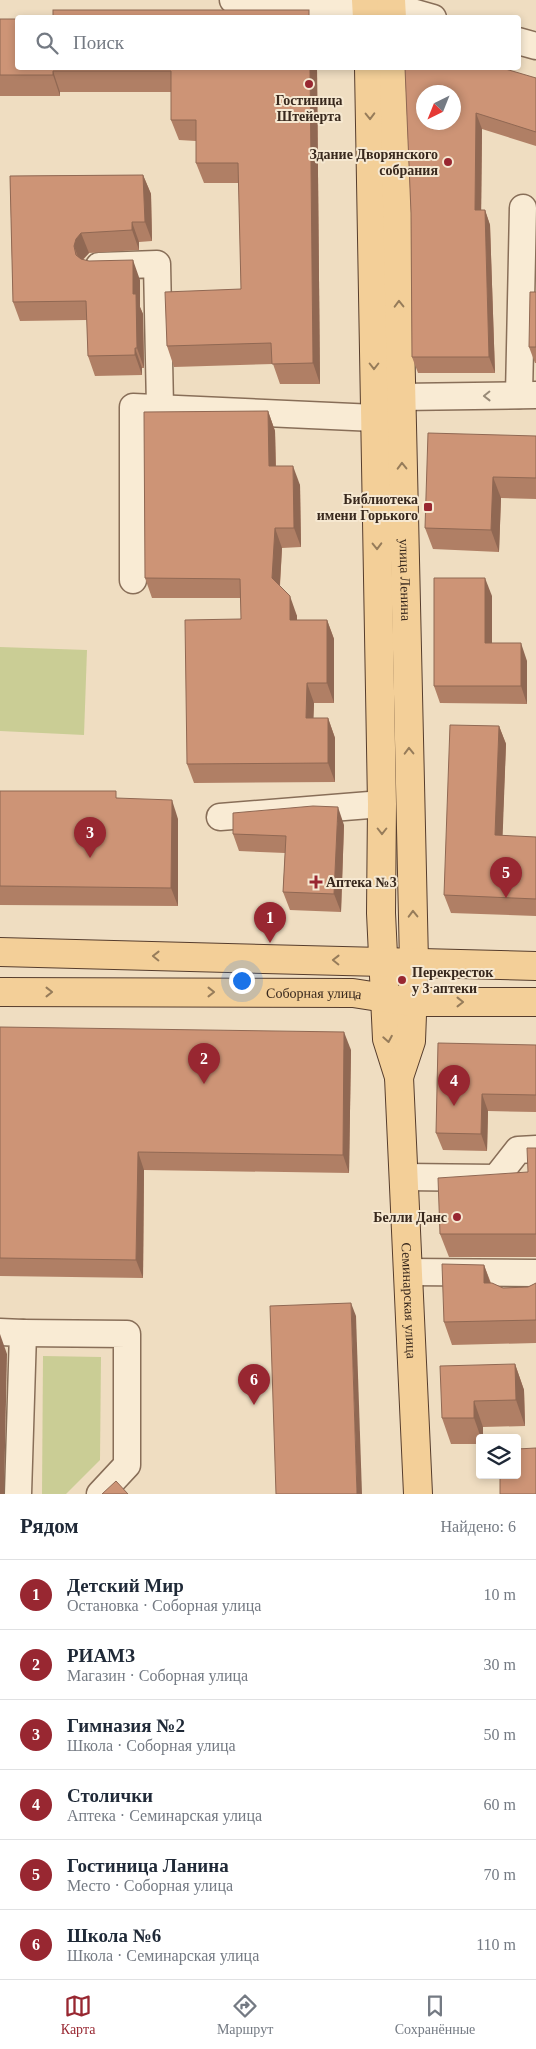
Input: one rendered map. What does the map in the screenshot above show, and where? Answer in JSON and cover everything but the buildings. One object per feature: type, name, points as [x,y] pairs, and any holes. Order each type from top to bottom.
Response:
[{"type":"main road","name":"улица Ленина","points":[[369,70],[382,804],[382,912],[385,961],[398,1001]]},
{"type":"main road","name":"улица Ленина","points":[[394,70],[414,962],[398,1001]]},
{"type":"main road","points":[[0,952],[536,966]]},
{"type":"main road","name":"Соборная улица","points":[[0,992],[353,993],[398,1001],[536,1002]]},
{"type":"main road","name":"Семинарская улица","points":[[398,1001],[411,1040],[399,1076],[418,1494]]},
{"type":"street","points":[[233,0],[379,8],[417,15]]},
{"type":"street","points":[[521,42],[536,46]]},
{"type":"street","points":[[400,397],[528,395],[523,208]]},
{"type":"street","points":[[96,266],[157,264],[160,407]]},
{"type":"street","points":[[133,580],[133,407],[375,418]]},
{"type":"street","points":[[220,817],[382,804]]},
{"type":"street","points":[[404,1177],[496,1178],[518,1150],[536,1150]]},
{"type":"street","points":[[408,1272],[536,1273]]},
{"type":"street","points":[[18,1494],[12,1333],[127,1334],[127,1466],[100,1494]]},
{"type":"green space","points":[[0,647],[87,650],[84,735],[0,731]]},
{"type":"green space","points":[[43,1356],[101,1357],[100,1460],[66,1494],[42,1494]]},
{"type":"place","name":"Гостиница Штейерта","points":[[309,84]]},
{"type":"place","name":"Здание Дворянского собрания","points":[[448,162]]},
{"type":"place","name":"Библиотека имени Горького","points":[[428,507]]},
{"type":"place","name":"Гимназия №2","points":[[90,858]]},
{"type":"place","name":"Аптека №3","points":[[316,882]]},
{"type":"place","name":"Гостиница Ланина","points":[[506,898]]},
{"type":"place","name":"Детский Мир","points":[[270,943]]},
{"type":"place","name":"Перекресток у 3 аптеки","points":[[402,980]]},
{"type":"place","name":"РИАМЗ","points":[[204,1084]]},
{"type":"place","name":"Столички","points":[[454,1106]]},
{"type":"place","name":"Белли Данс","points":[[457,1217]]},
{"type":"place","name":"Школа №6","points":[[254,1405]]}]
